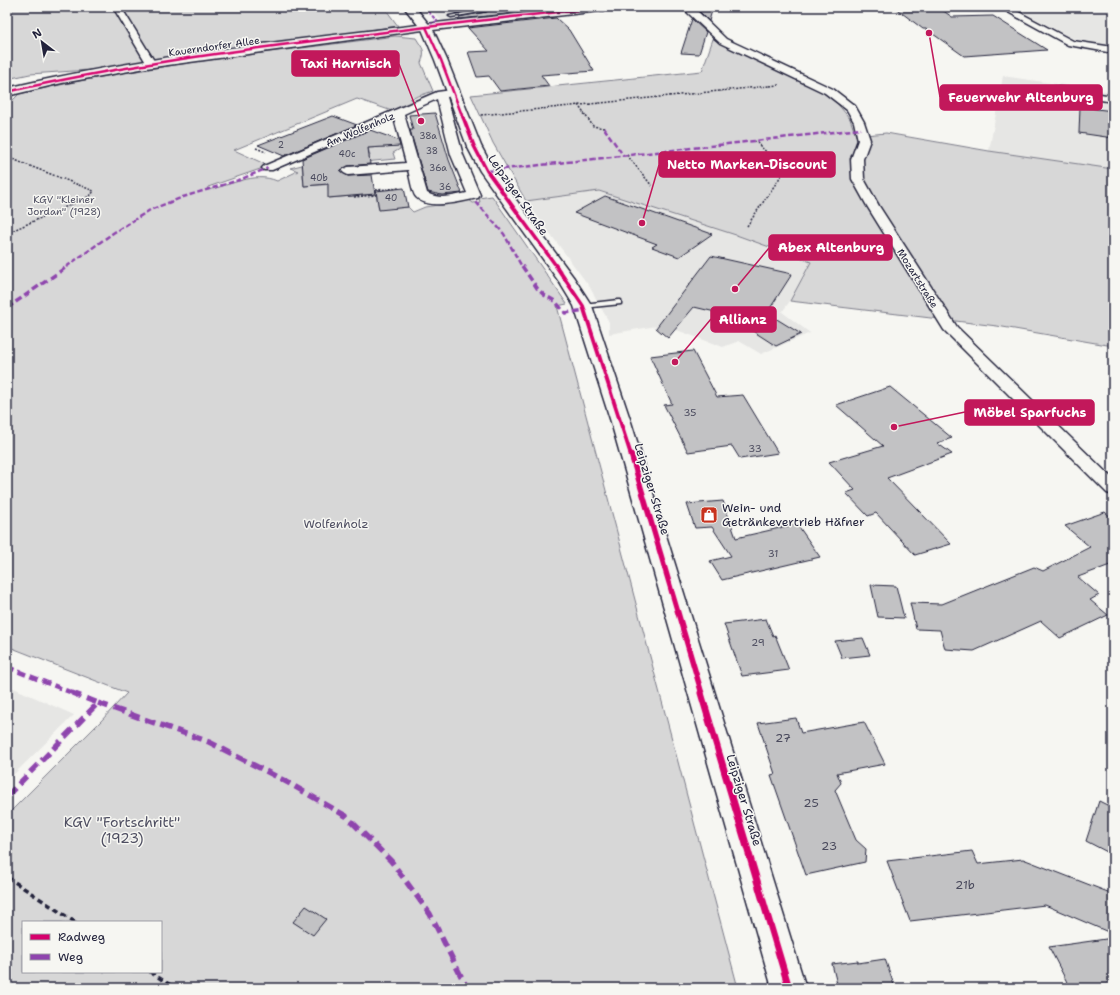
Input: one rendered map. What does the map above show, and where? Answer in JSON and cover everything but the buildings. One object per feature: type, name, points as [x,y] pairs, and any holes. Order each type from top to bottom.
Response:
[{"type":"street","points":[[117,7],[151,64]]},
{"type":"street","name":"Leipziger Straße","points":[[398,113],[420,195],[426,199],[434,201],[474,195],[457,155],[447,94],[448,76],[426,28],[409,7]]},
{"type":"street","name":"Kauerndorfer Allee","points":[[7,93],[78,77],[151,64],[305,42],[426,28],[544,10],[609,7]]},
{"type":"street","name":"Mozartstraße","points":[[689,7],[690,11],[724,41],[829,91],[851,108],[859,122],[864,140],[857,158],[858,179],[873,206],[951,330],[1113,489]]},
{"type":"street","points":[[1003,7],[1058,37],[1071,42],[1113,50]]},
{"type":"street","points":[[1055,90],[1113,98]]},
{"type":"street","name":"Leipziger Straße","points":[[447,94],[463,117],[474,146],[487,171],[568,282],[583,306],[624,430],[789,988]]},
{"type":"street","name":"Am Wolfenholz","points":[[268,168],[447,94]]},
{"type":"street","points":[[348,171],[412,166]]},
{"type":"lane","points":[[451,16],[484,12],[479,7]]},
{"type":"lane","points":[[583,306],[618,302]]},
{"type":"path","points":[[463,117],[810,82]]},
{"type":"path","points":[[578,105],[593,126],[604,128]]},
{"type":"path","points":[[747,226],[785,170],[755,140]]},
{"type":"path","points":[[627,155],[652,186]]},
{"type":"path","points":[[7,157],[94,191],[90,196],[7,232]]},
{"type":"path","points":[[354,197],[376,195],[375,190],[402,188]]},
{"type":"path","points":[[7,877],[73,921]]},
{"type":"path","points":[[152,973],[175,988]]},
{"type":"shaded area","points":[[428,7],[584,7],[443,22]]},
{"type":"shaded area","points":[[1014,7],[1113,7],[1113,47],[1071,38]]},
{"type":"shaded area","points":[[1003,76],[1113,92],[1113,170],[989,151]]},
{"type":"shaded area","points":[[599,191],[739,236],[811,262],[790,301],[782,312],[810,333],[761,354],[739,341],[723,347],[663,325],[609,334],[609,322],[589,286],[526,201]]},
{"type":"shaded area","points":[[7,685],[74,715],[7,781]]},
{"type":"green space","points":[[7,7],[384,7],[398,26],[103,69],[30,74],[7,79]]},
{"type":"green space","name":"Wolfenholz","points":[[395,36],[416,38],[423,50],[421,63],[433,91],[410,99],[415,101],[392,111],[357,99],[234,150],[269,166],[208,187],[207,190],[251,178],[268,178],[277,181],[298,171],[290,168],[302,165],[304,186],[335,184],[335,186],[328,186],[329,198],[376,194],[379,209],[408,207],[413,212],[425,207],[469,200],[473,203],[480,202],[479,198],[492,196],[567,304],[557,306],[738,988],[7,988],[7,815],[127,693],[7,646],[7,116],[10,114],[10,103],[19,94],[112,75],[206,60]]},
{"type":"green space","points":[[713,39],[803,81],[828,96],[837,103],[850,119],[856,136],[886,133],[989,151],[1113,169],[1113,346],[997,326],[790,301],[811,262],[739,236],[599,191],[526,201],[493,143],[471,95],[702,71]]},
{"type":"green space","points":[[395,142],[399,142],[400,149],[393,153],[395,159],[364,162],[364,167],[345,167],[361,157],[370,156],[368,148],[396,146]]},
{"type":"marked path","points":[[424,7],[437,21],[431,24]]},
{"type":"marked path","points":[[604,128],[623,155]]},
{"type":"marked path","points":[[487,171],[861,129]]},
{"type":"marked path","points":[[7,308],[43,284],[113,233],[150,210],[183,197],[239,180],[268,168]]},
{"type":"marked path","points":[[476,202],[504,234],[524,270],[544,295],[555,301],[565,313],[585,310]]},
{"type":"marked path","points":[[7,667],[98,703],[7,796]]},
{"type":"marked path","points":[[98,703],[209,742],[285,781],[346,816],[391,861],[430,914],[467,988]]},
{"type":"cycle path","points":[[7,92],[89,74],[214,54],[474,21],[609,7]]},
{"type":"cycle path","points":[[426,27],[441,60],[474,146],[487,171],[568,282],[583,306],[621,422],[789,988]]},
{"type":"place","name":"Feuerwehr Altenburg","points":[[929,33]]},
{"type":"place","name":"Taxi Harnisch","points":[[421,121]]},
{"type":"place","name":"Netto Marken-Discount","points":[[642,223]]},
{"type":"place","name":"Abex Altenburg","points":[[735,289]]},
{"type":"place","name":"Allianz","points":[[675,362]]},
{"type":"place","name":"Möbel Sparfuchs","points":[[894,427]]},
{"type":"place","name":"Wein- und Getränkevertrieb Häfner","points":[[709,515]]},
{"type":"park label","name":"KGV \"Kleiner Jordan\" (1928)","points":[[64,204]]},
{"type":"park label","name":"KGV \"Fortschritt\" (1923)","points":[[122,830]]}]
